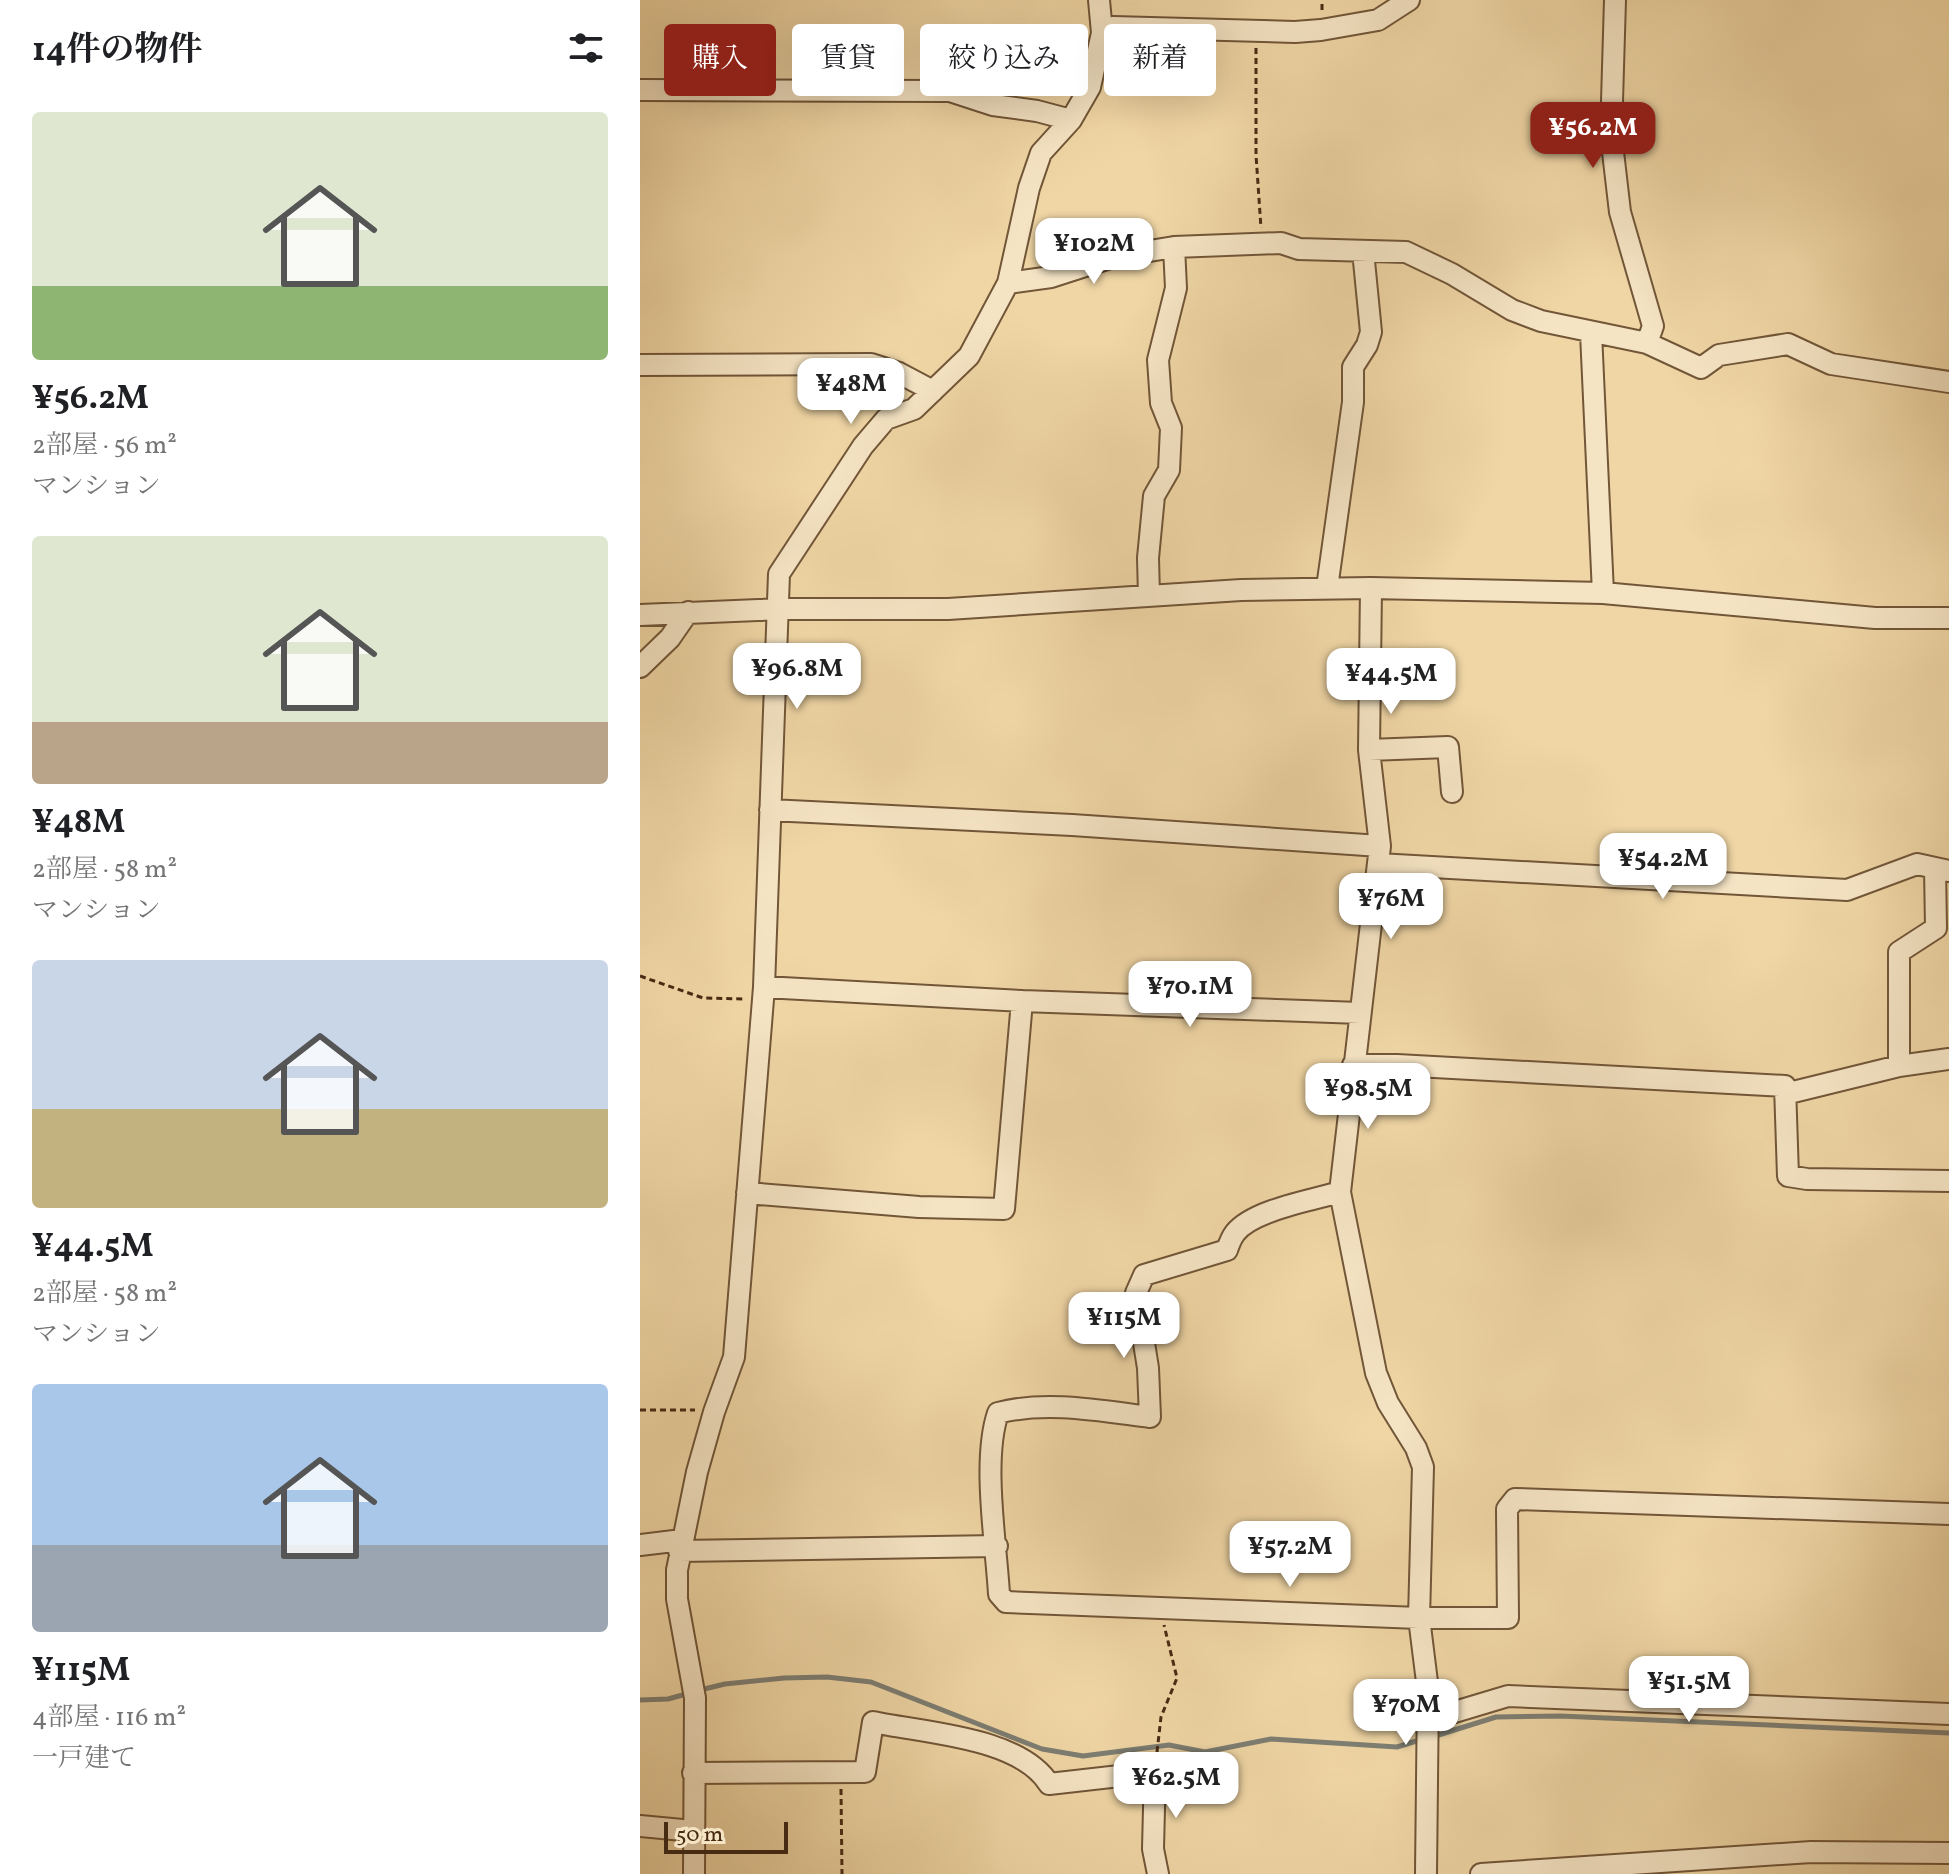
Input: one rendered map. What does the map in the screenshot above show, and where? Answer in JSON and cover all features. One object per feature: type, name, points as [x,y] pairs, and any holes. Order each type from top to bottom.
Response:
[{"type":"street","points":[[694,1874],[695,1698],[677,1599],[680,1546],[714,1412],[734,1357],[764,993],[779,574],[863,446],[886,419],[914,409],[969,356],[1008,283],[1029,188],[1041,153],[1071,120],[1090,87],[1102,33],[1099,0]]},
{"type":"street","points":[[1102,33],[1113,27],[1295,32],[1343,28],[1378,20],[1409,0]]},
{"type":"street","points":[[1615,0],[1611,135],[1620,212],[1653,326],[1647,343]]},
{"type":"street","points":[[640,90],[950,91],[993,105],[1037,111],[1071,120]]},
{"type":"street","points":[[1008,283],[1051,277],[1113,257],[1174,247],[1281,243],[1299,249],[1406,252],[1452,274],[1512,310],[1541,321],[1647,343],[1701,368],[1719,355],[1788,344],[1831,364],[1949,382]]},
{"type":"street","points":[[1149,596],[1148,558],[1154,496],[1169,470],[1171,428],[1161,403],[1158,360],[1176,288],[1174,247]]},
{"type":"street","points":[[1327,588],[1353,402],[1353,367],[1371,332],[1363,251]]},
{"type":"street","points":[[1591,333],[1603,593]]},
{"type":"street","points":[[640,365],[871,364],[899,373],[933,391]]},
{"type":"street","points":[[1371,588],[1369,750],[1379,855],[1340,1192],[1376,1373],[1388,1403],[1416,1448],[1423,1467],[1419,1618],[1428,1690],[1426,1874]]},
{"type":"street","points":[[640,615],[780,609],[948,609],[1241,590],[1371,588],[1603,593],[1875,618],[1949,618]]},
{"type":"street","points":[[640,667],[670,638],[688,612]]},
{"type":"street","points":[[1369,750],[1448,747],[1452,792]]},
{"type":"street","points":[[770,810],[1072,825],[1379,855],[1847,890],[1917,864],[1942,870],[1936,928],[1899,952],[1899,1066]]},
{"type":"street","points":[[764,993],[1360,1013]]},
{"type":"street","points":[[747,1193],[919,1207],[1004,1209],[1022,1001]]},
{"type":"street","points":[[1785,1094],[1899,1066],[1949,1059]]},
{"type":"street","points":[[1353,1065],[1785,1086],[1788,1176],[1807,1179],[1949,1181]]},
{"type":"street","points":[[1340,1192],[1252,1220],[1236,1231],[1227,1250],[1144,1275],[1136,1293],[1148,1368],[1150,1417],[1081,1408],[998,1413],[993,1426],[992,1481],[999,1594],[1006,1602],[1419,1618],[1508,1618],[1507,1509],[1515,1499],[1949,1514]]},
{"type":"street","points":[[640,1545],[997,1546]]},
{"type":"street","points":[[1428,1720],[1508,1696],[1949,1714]]},
{"type":"street","points":[[693,1773],[865,1772],[873,1722],[962,1737],[1000,1748],[1040,1769],[1049,1784],[1155,1770],[1153,1849],[1158,1874]]},
{"type":"street","points":[[640,1826],[693,1831]]},
{"type":"street","points":[[1481,1874],[1811,1852],[1949,1853]]},
{"type":"path","points":[[1257,31],[1256,155],[1262,244]]},
{"type":"path","points":[[640,976],[703,998],[764,993]]},
{"type":"path","points":[[640,1410],[714,1412]]},
{"type":"path","points":[[1155,1770],[1161,1717],[1177,1678],[1160,1609]]},
{"type":"path","points":[[841,1773],[842,1874]]},
{"type":"waterway","points":[[700,1690],[725,1684],[784,1678],[827,1677],[871,1682],[1042,1749],[1083,1756],[1169,1745],[1205,1752],[1271,1739],[1397,1747],[1423,1739]]},
{"type":"waterway","points":[[640,1700],[668,1699],[690,1693]]},
{"type":"waterway","points":[[1432,1737],[1496,1717],[1560,1716],[1949,1733]]}]
